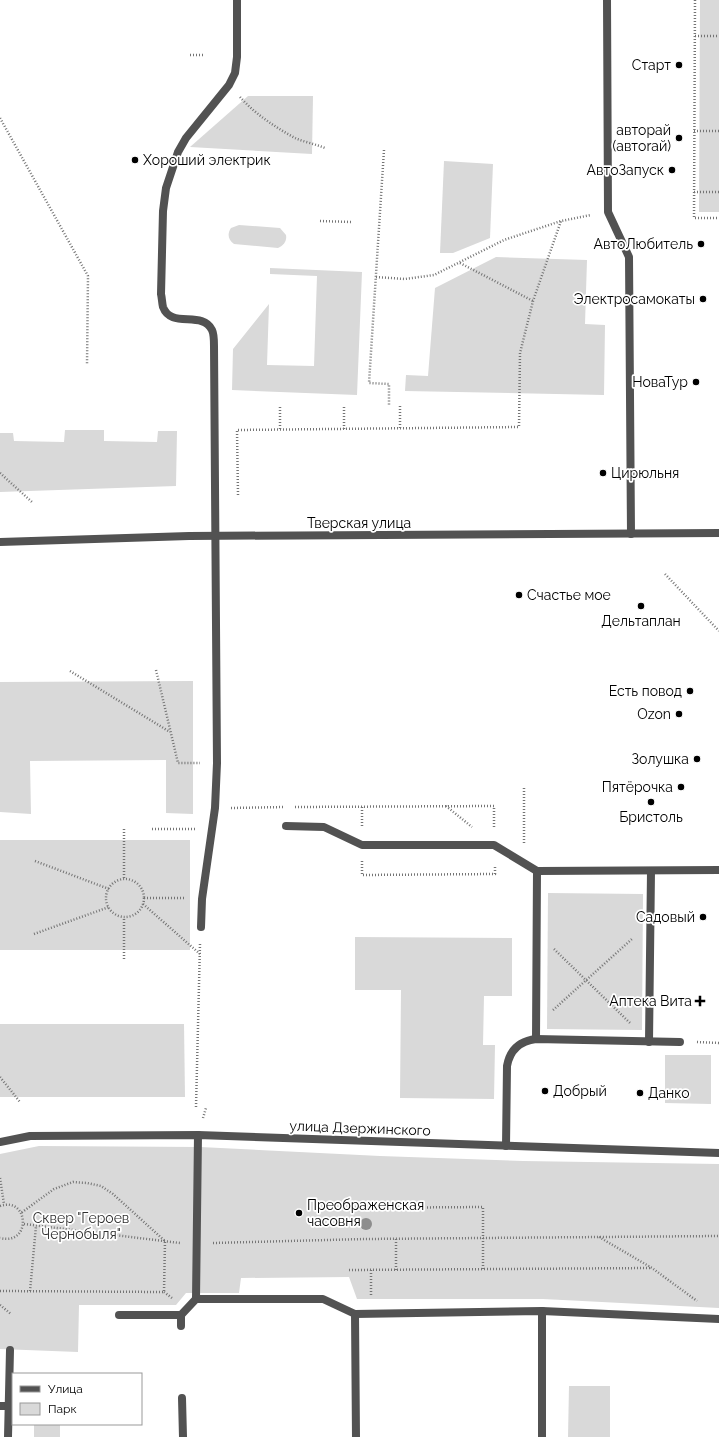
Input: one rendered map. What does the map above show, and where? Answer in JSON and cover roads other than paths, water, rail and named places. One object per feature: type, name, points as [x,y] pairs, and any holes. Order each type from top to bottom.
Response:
[{"type":"street","points":[[201,927],[202,899],[215,808],[217,763],[214,346],[212,330],[205,323],[197,320],[180,320],[170,317],[163,307],[161,294],[163,211],[166,188],[178,152],[186,138],[229,85],[235,73],[237,57],[237,0]]},
{"type":"street","points":[[607,0],[608,212],[629,257],[631,534]]},
{"type":"street","name":"Тверская улица","points":[[0,542],[216,536],[719,533]]},
{"type":"street","points":[[286,826],[324,827],[362,845],[494,845],[537,871],[719,870]]},
{"type":"street","points":[[536,1039],[537,871]]},
{"type":"street","points":[[649,1042],[651,871]]},
{"type":"street","points":[[506,1146],[507,1066],[509,1057],[513,1050],[520,1044],[528,1040],[536,1039],[680,1042]]},
{"type":"street","points":[[181,1326],[181,1315],[196,1299],[198,1135]]},
{"type":"street","name":"улица Дзержинского","points":[[0,1142],[30,1136],[198,1135],[719,1153]]},
{"type":"street","points":[[196,1299],[323,1299],[355,1314],[542,1311],[719,1319]]},
{"type":"street","points":[[542,1311],[542,1437]]},
{"type":"street","points":[[355,1314],[356,1437]]},
{"type":"street","points":[[119,1315],[181,1315]]},
{"type":"street","points":[[8,1437],[4,1406],[10,1350]]},
{"type":"street","points":[[182,1398],[183,1437]]},
{"type":"place","name":"Старт","points":[[679,65]]},
{"type":"place","name":"авторай (автоrай)","points":[[679,138]]},
{"type":"place","name":"Хороший электрик","points":[[135,160]]},
{"type":"place","name":"АвтоЗапуск","points":[[672,170]]},
{"type":"place","name":"АвтоЛюбитель","points":[[701,244]]},
{"type":"place","name":"Электросамокаты","points":[[703,299]]},
{"type":"place","name":"НоваТур","points":[[696,382]]},
{"type":"place","name":"Цирюльня","points":[[603,473]]},
{"type":"place","name":"Счастье мое","points":[[519,595]]},
{"type":"place","name":"Дельтаплан","points":[[641,606]]},
{"type":"place","name":"Есть повод","points":[[690,691]]},
{"type":"place","name":"Ozon","points":[[679,714]]},
{"type":"place","name":"Золушка","points":[[697,759]]},
{"type":"place","name":"Пятёрочка","points":[[681,787]]},
{"type":"place","name":"Бристоль","points":[[651,802]]},
{"type":"place","name":"Садовый","points":[[703,917]]},
{"type":"place","name":"Аптека Вита","points":[[700,1001]]},
{"type":"place","name":"Добрый","points":[[545,1091]]},
{"type":"place","name":"Данко","points":[[640,1093]]},
{"type":"place","name":"Преображенская часовня","points":[[299,1213]]},
{"type":"park label","name":"Сквер \"Героев Чернобыля\"","points":[[81,1226]]}]
